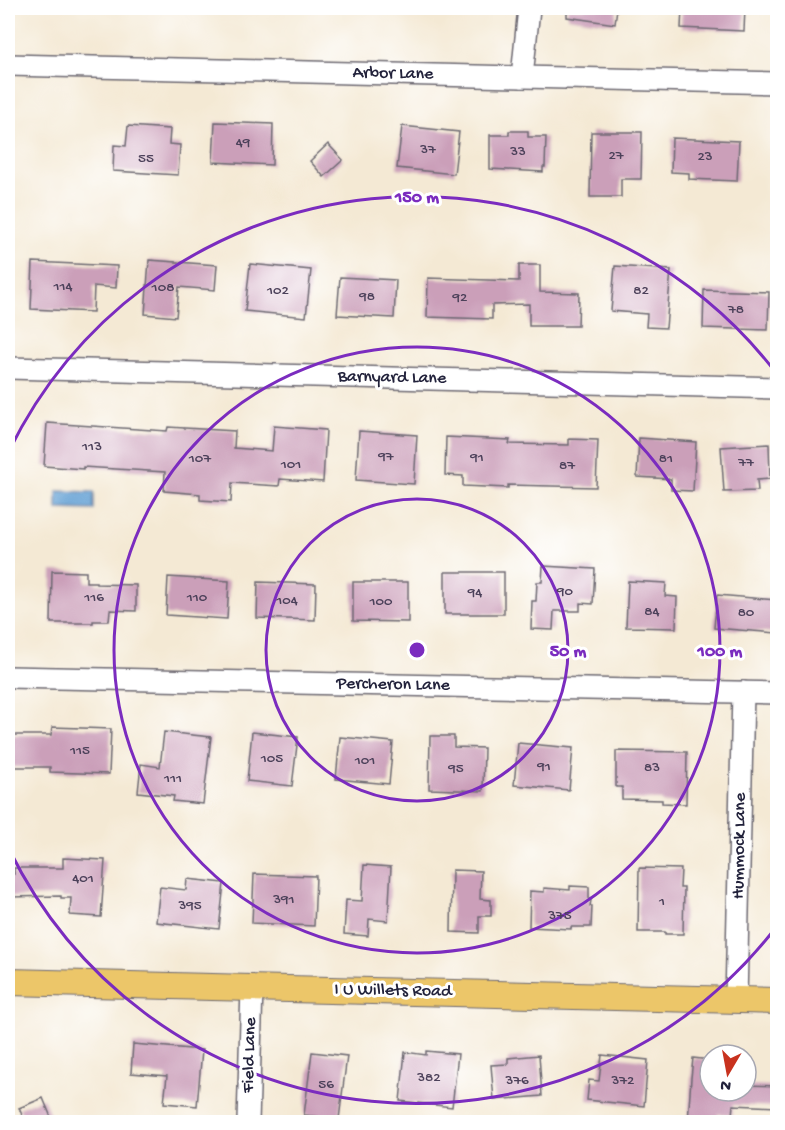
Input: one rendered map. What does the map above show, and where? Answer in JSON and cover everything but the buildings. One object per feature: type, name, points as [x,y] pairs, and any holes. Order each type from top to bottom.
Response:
[{"type":"main road","name":"I U Willets Road","points":[[8,982],[777,1001]]},
{"type":"street","points":[[522,77],[530,8]]},
{"type":"street","name":"Arbor Lane","points":[[8,65],[777,83]]},
{"type":"street","name":"Barnyard Lane","points":[[8,368],[777,388]]},
{"type":"street","name":"Percheron Lane","points":[[8,677],[777,693]]},
{"type":"street","name":"Hummock Lane","points":[[736,1000],[743,692]]},
{"type":"street","name":"Field Lane","points":[[248,1122],[252,988]]},
{"type":"water","points":[[57,491],[94,492],[94,510],[57,509]]}]
